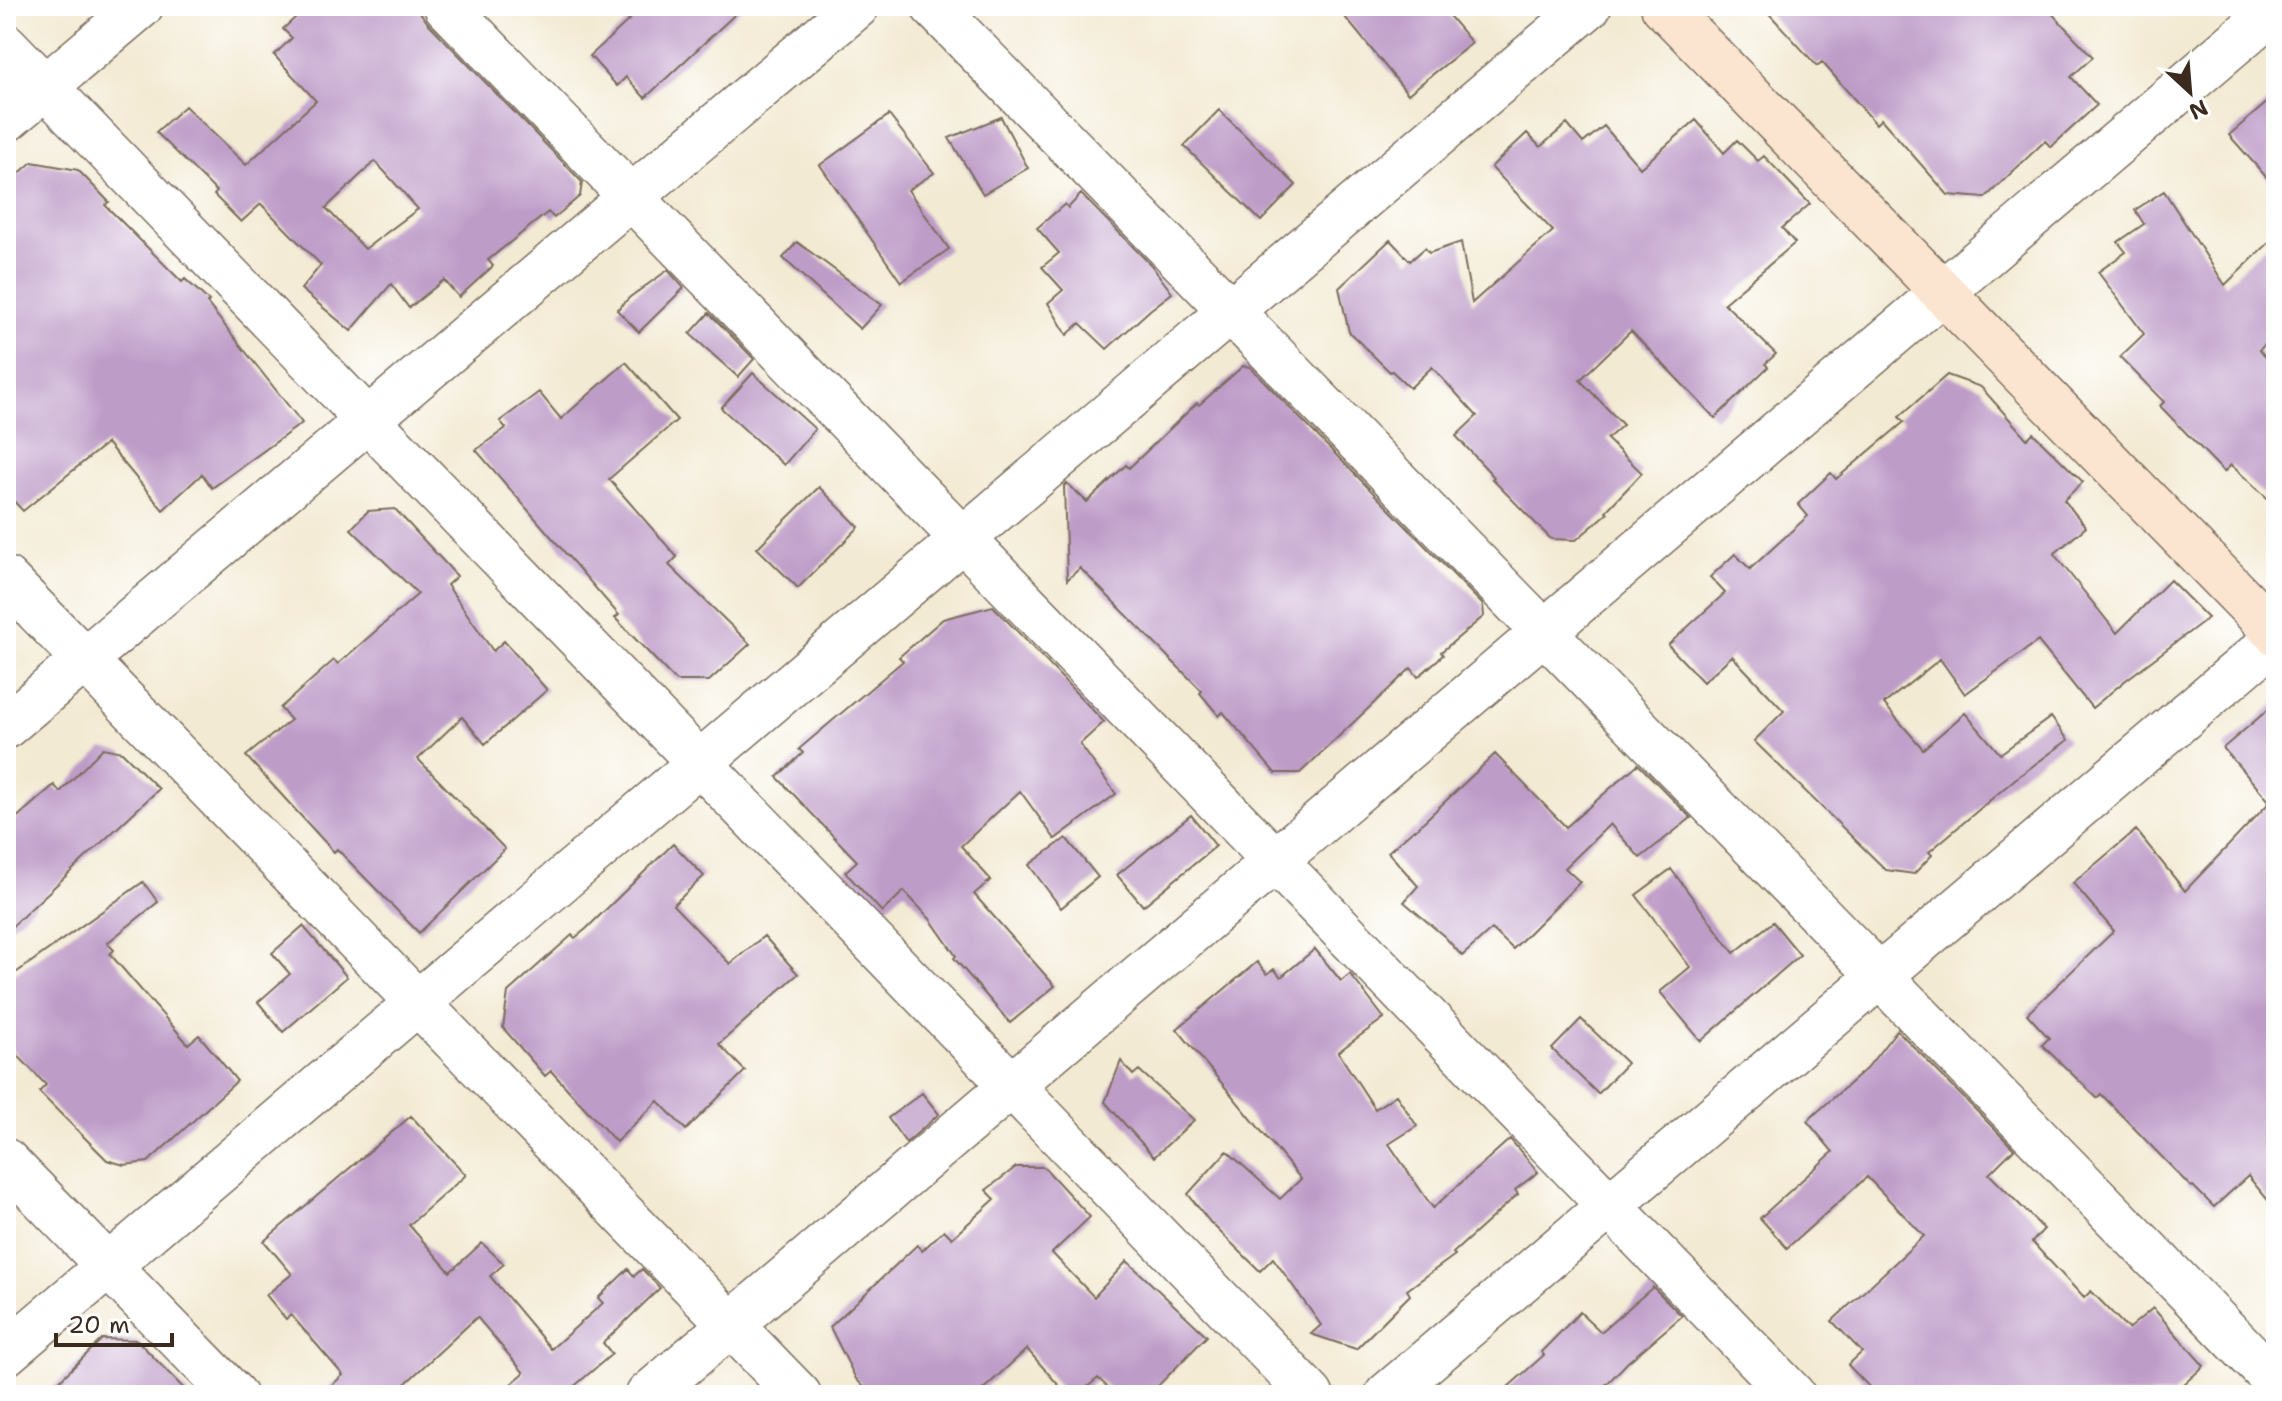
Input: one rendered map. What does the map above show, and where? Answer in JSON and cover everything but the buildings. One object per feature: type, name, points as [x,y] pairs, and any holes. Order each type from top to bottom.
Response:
[{"type":"street","points":[[6,120],[141,6]]},
{"type":"street","points":[[446,6],[1793,1395]]},
{"type":"street","points":[[6,726],[857,6]]},
{"type":"street","points":[[933,6],[1881,977],[2265,1378]]},
{"type":"street","points":[[6,1353],[1589,6]]},
{"type":"street","points":[[1663,6],[2276,633]]},
{"type":"street","points":[[648,1395],[2276,8]]},
{"type":"street","points":[[6,46],[1311,1395]]},
{"type":"street","points":[[6,579],[799,1395]]},
{"type":"street","points":[[1387,1395],[2276,639]]},
{"type":"street","points":[[6,1161],[234,1395]]}]
